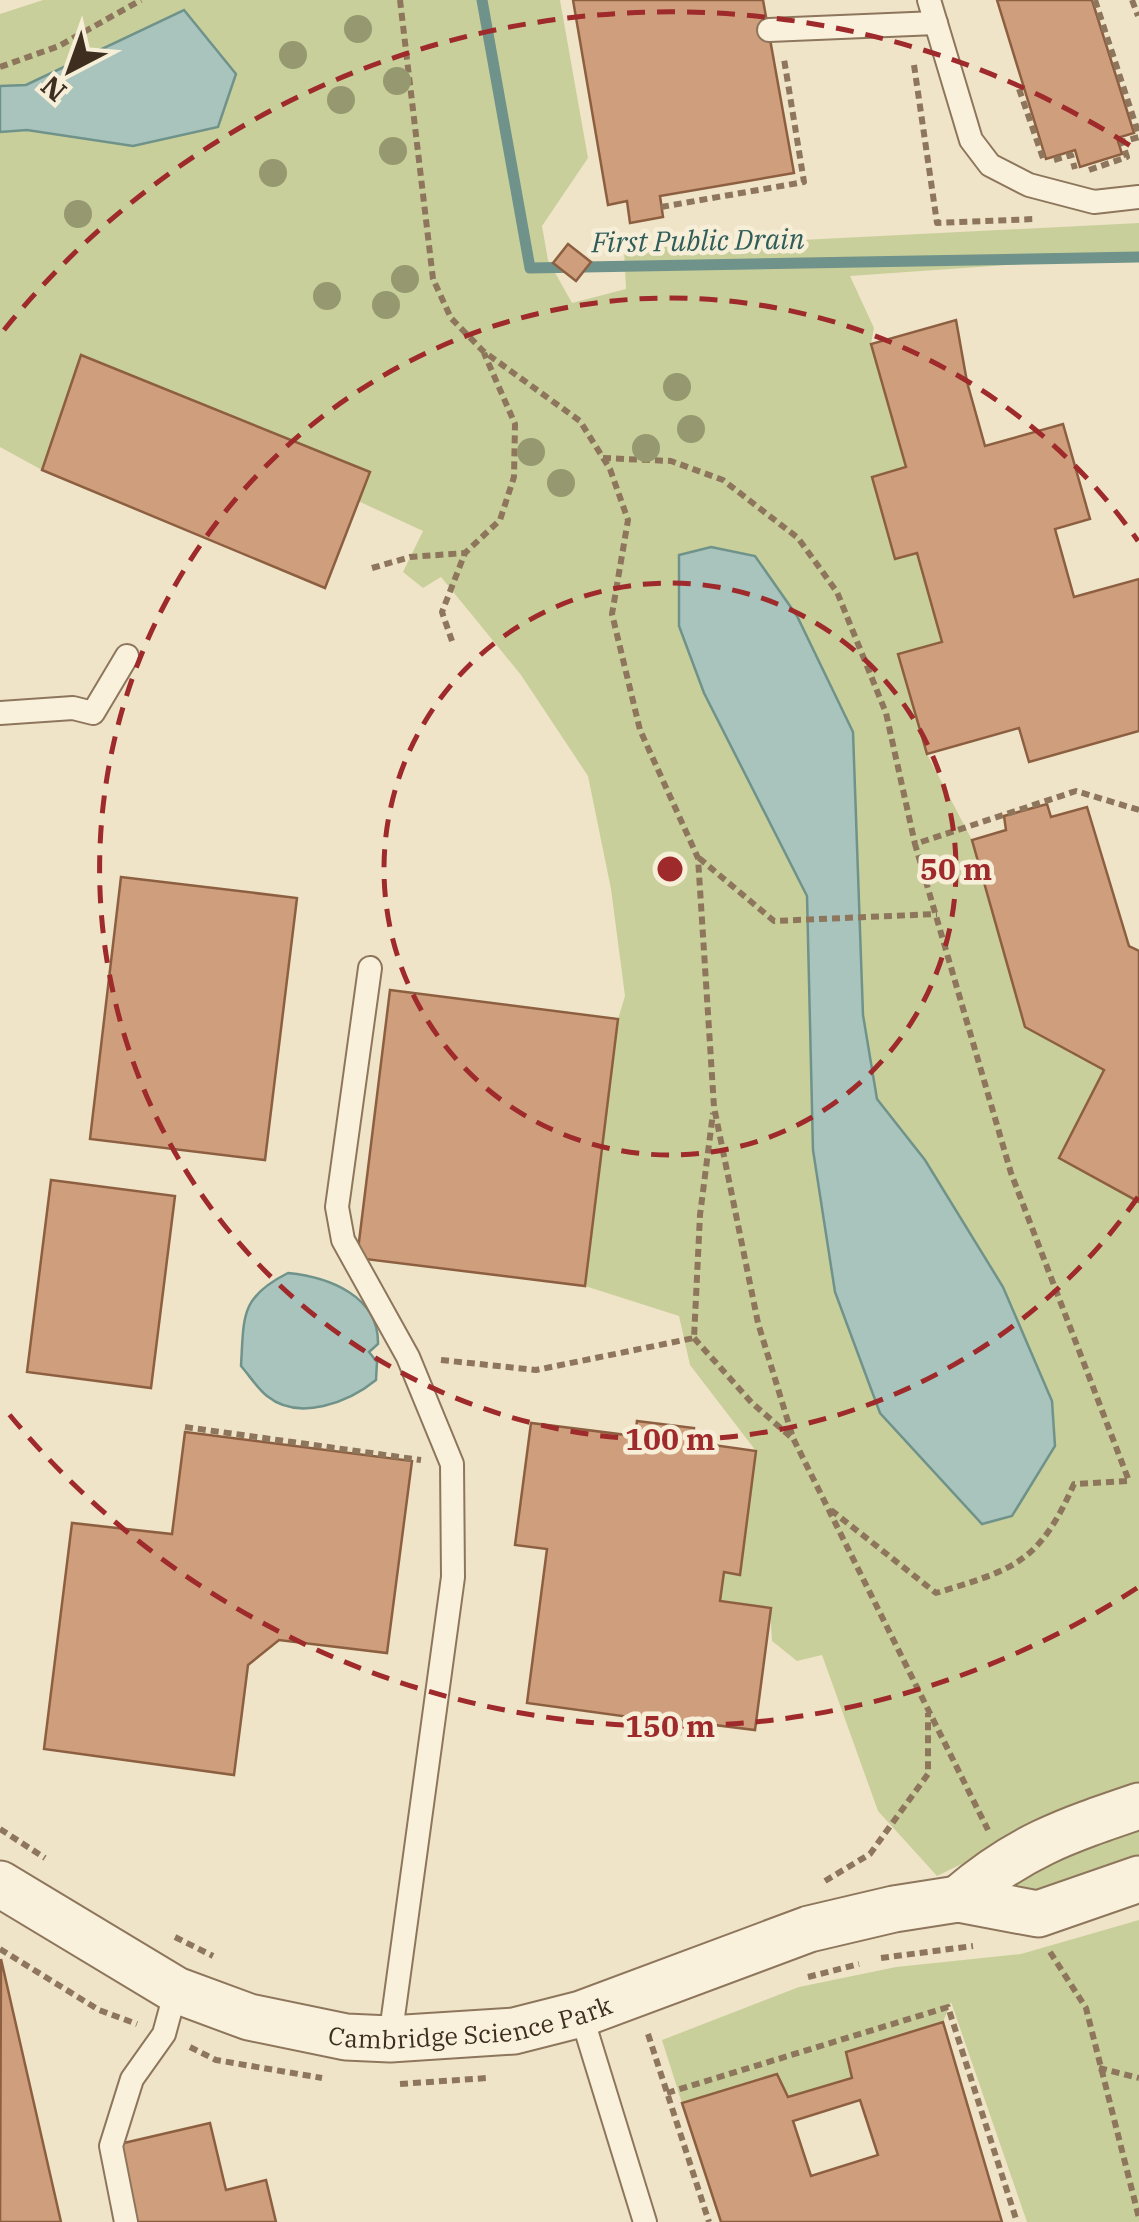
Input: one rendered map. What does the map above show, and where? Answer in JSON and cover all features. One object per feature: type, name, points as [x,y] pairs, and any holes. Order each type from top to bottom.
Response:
[{"type":"street","name":"Cambridge Science Park","points":[[958,1899],[1003,1860],[1066,1830],[1139,1806]]},
{"type":"street","name":"Cambridge Science Park","points":[[0,1884],[176,1990],[249,2017],[346,2036],[390,2039],[497,2033],[581,2014],[809,1930],[958,1899],[1038,1914],[1139,1879]]},
{"type":"lane","points":[[929,0],[971,140],[990,165],[1028,185],[1094,202],[1139,196]]},
{"type":"lane","points":[[775,37],[936,23]]},
{"type":"lane","points":[[0,713],[73,708],[93,713],[127,656]]},
{"type":"lane","points":[[370,968],[337,1208],[343,1240],[408,1357],[452,1464],[453,1577],[390,2039]]},
{"type":"lane","points":[[126,2222],[110,2146],[132,2079],[164,2034],[176,1990]]},
{"type":"lane","points":[[581,2014],[645,2222]]},
{"type":"path","points":[[0,67],[58,46],[141,0]]},
{"type":"path","points":[[400,0],[433,280],[451,318],[483,352],[580,421],[603,458],[628,520],[612,614],[622,670],[640,730],[698,858],[714,1107],[758,1322],[793,1438],[1003,1860]]},
{"type":"path","points":[[1019,89],[1045,164],[1071,155],[1077,174],[1127,157],[1122,142],[1139,136],[1096,0]]},
{"type":"path","points":[[1132,0],[1138,16]]},
{"type":"path","points":[[661,206],[804,182],[775,37]]},
{"type":"path","points":[[452,641],[442,612],[466,552],[500,520],[514,477],[514,424],[483,352]]},
{"type":"path","points":[[603,458],[671,461],[722,480],[798,538],[837,592],[886,712],[914,844],[1011,1174],[1129,1481],[1074,1484],[1053,1532],[1005,1572],[936,1593],[828,1508]]},
{"type":"path","points":[[372,568],[410,557],[466,552]]},
{"type":"path","points":[[914,844],[1076,792],[1139,810]]},
{"type":"path","points":[[698,858],[774,921],[937,914]]},
{"type":"path","points":[[714,1107],[700,1215],[694,1338],[752,1403],[793,1438]]},
{"type":"path","points":[[408,1357],[536,1370],[694,1338]]},
{"type":"path","points":[[185,1427],[452,1464]]},
{"type":"path","points":[[822,1883],[870,1854],[928,1774],[928,1707]]},
{"type":"path","points":[[1038,1914],[1051,1956],[1086,2008],[1098,2068],[1139,2218]]},
{"type":"path","points":[[667,2093],[948,2007],[1017,2222]]},
{"type":"path","points":[[648,2034],[708,2222]]},
{"type":"path","points":[[1098,2068],[1139,2078]]},
{"type":"green space","points":[[43,0],[560,0],[588,158],[542,226],[548,260],[572,303],[626,289],[624,249],[1139,223],[1139,256],[850,276],[874,328],[871,344],[906,467],[872,477],[895,559],[917,553],[942,642],[898,655],[927,754],[972,840],[1025,1026],[1104,1070],[1059,1158],[1139,1202],[1139,1794],[1029,1831],[937,1876],[878,1811],[822,1655],[797,1661],[772,1641],[770,1608],[720,1601],[724,1572],[740,1574],[756,1451],[690,1365],[679,1316],[585,1286],[618,1019],[625,996],[611,889],[588,776],[521,675],[441,577],[423,588],[403,572],[423,531],[358,501],[369,472],[82,355],[42,470],[0,447],[0,132],[27,130],[184,10],[26,85],[0,86],[0,14]],"holes":[[[679,555],[863,1015],[877,1099],[925,1160],[1003,1287],[1027,1486],[1012,1516],[982,1524],[880,1413],[835,1292],[813,1150],[807,896],[704,693],[679,626]]]},
{"type":"green space","points":[[1139,1821],[1139,1863],[1052,1893],[997,1885]]},
{"type":"green space","points":[[1139,1920],[1139,2222],[1027,2222],[951,2002],[943,2022],[847,2052],[852,2078],[788,2097],[777,2074],[682,2103],[662,2040],[799,1987],[896,1967],[1021,1954]]},
{"type":"water","points":[[184,10],[236,74],[218,127],[133,146],[27,130],[0,132],[0,86],[26,85]]},
{"type":"water","points":[[711,547],[755,556],[797,616],[853,732],[863,1015],[877,1099],[925,1160],[1003,1287],[1052,1401],[1055,1446],[1012,1516],[982,1524],[880,1413],[835,1292],[813,1150],[807,896],[704,693],[679,626],[679,555]]},
{"type":"water","points":[[288,1273],[320,1279],[361,1301],[376,1327],[378,1344],[369,1352],[377,1362],[376,1380],[338,1402],[308,1408],[280,1404],[256,1385],[241,1366],[248,1310],[261,1291]]},
{"type":"building","points":[[573,0],[763,0],[794,173],[660,196],[663,217],[630,223],[627,201],[608,205]]},
{"type":"building","points":[[997,0],[1092,0],[1134,133],[1117,138],[1122,154],[1080,167],[1075,150],[1046,159]]},
{"type":"building","points":[[568,244],[591,262],[576,281],[553,263]]},
{"type":"building","points":[[956,320],[967,382],[985,446],[1063,424],[1090,519],[1055,529],[1074,597],[1139,579],[1139,731],[1029,762],[1019,728],[927,754],[898,654],[942,642],[917,553],[895,559],[872,477],[906,467],[871,344]]},
{"type":"building","points":[[81,355],[370,472],[325,588],[42,470]]},
{"type":"building","points":[[1047,804],[1051,817],[1087,807],[1129,946],[1139,951],[1139,1202],[1059,1158],[1104,1070],[1025,1027],[972,840],[1006,830],[1004,816]]},
{"type":"building","points":[[121,877],[297,898],[265,1160],[90,1139]]},
{"type":"building","points":[[390,990],[618,1019],[585,1286],[357,1258]]},
{"type":"building","points":[[51,1180],[175,1196],[151,1388],[27,1372]]},
{"type":"building","points":[[637,1421],[694,1428],[692,1442],[756,1451],[740,1575],[724,1572],[720,1601],[771,1608],[755,1730],[682,1721],[680,1734],[636,1728],[637,1718],[527,1703],[547,1549],[515,1545],[531,1423],[635,1436]]},
{"type":"building","points":[[185,1432],[412,1461],[387,1653],[279,1640],[248,1665],[234,1775],[44,1749],[72,1523],[172,1534]]},
{"type":"building","points":[[1,1959],[61,2222],[0,2222]]},
{"type":"building","points":[[943,2022],[1002,2222],[721,2222],[682,2103],[777,2074],[788,2097],[852,2078],[846,2052]],"holes":[[[860,2100],[878,2155],[811,2176],[793,2121]]]},
{"type":"building","points":[[210,2123],[226,2190],[266,2180],[276,2222],[128,2222],[111,2146]]},
{"type":"waterway","name":"First Public Drain","points":[[482,0],[530,268],[1139,257]]}]
